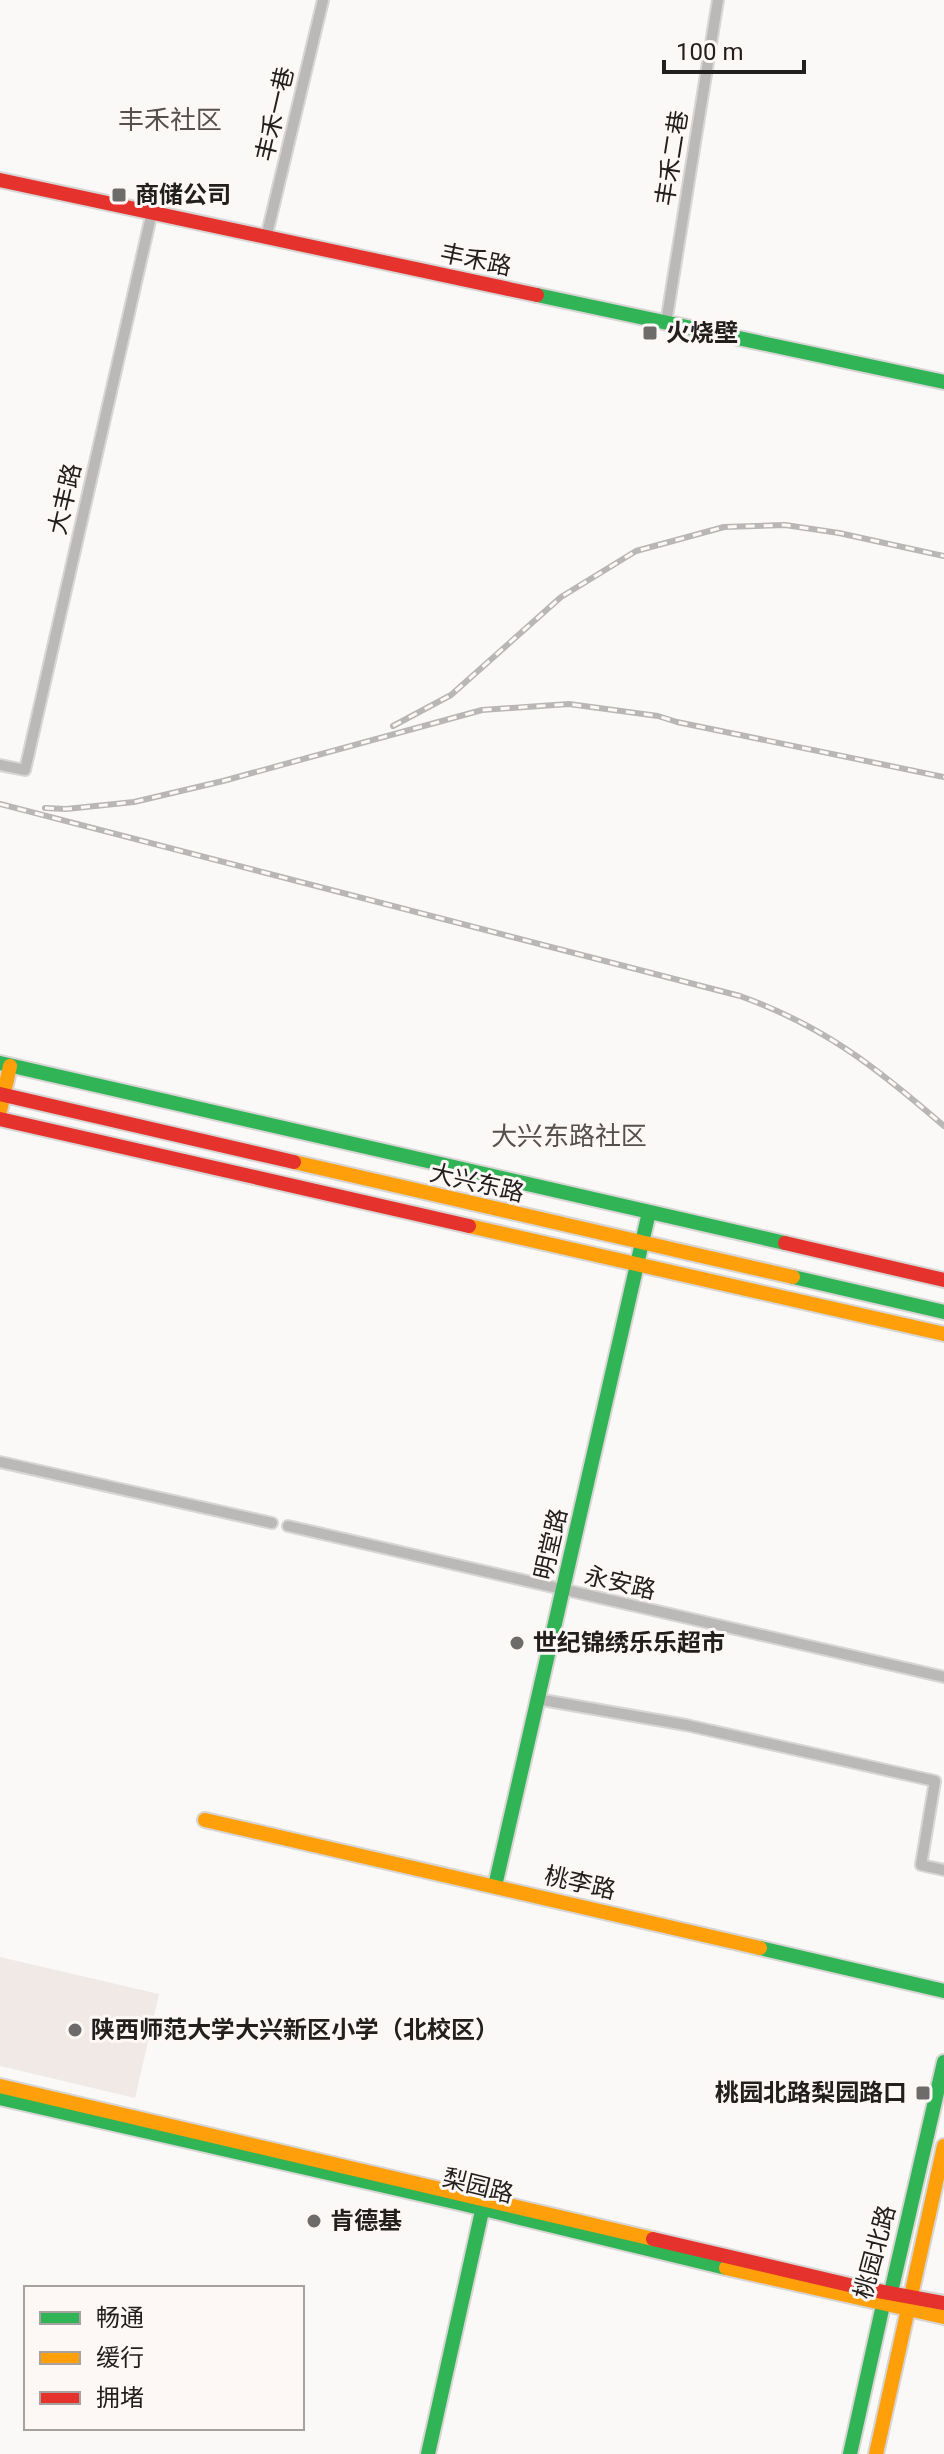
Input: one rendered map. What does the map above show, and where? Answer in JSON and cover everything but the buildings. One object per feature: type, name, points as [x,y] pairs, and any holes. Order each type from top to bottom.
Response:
[{"type":"main road","name":"丰禾路","points":[[0,180],[944,382]]},
{"type":"main road","points":[[0,1111],[5,1064],[944,1280]]},
{"type":"main road","name":"大兴东路","points":[[2,1090],[944,1312]]},
{"type":"main road","points":[[0,1119],[944,1334]]},
{"type":"main road","name":"明堂路","points":[[495,1886],[649,1212]]},
{"type":"main road","name":"大兴东路","points":[[643,1239],[944,1303]]},
{"type":"main road","name":"桃李路","points":[[205,1820],[944,1991]]},
{"type":"main road","name":"桃园北路","points":[[850,2454],[944,2062]]},
{"type":"main road","name":"梨园路","points":[[0,2086],[483,2204],[862,2288],[944,2317]]},
{"type":"main road","name":"梨园路","points":[[0,2098],[459,2203],[483,2204]]},
{"type":"main road","name":"桃园北路","points":[[876,2454],[944,2146]]},
{"type":"main road","points":[[428,2454],[483,2204]]},
{"type":"main road","name":"梨园路","points":[[909,2303],[944,2303]]},
{"type":"street","name":"丰禾一巷","points":[[266,238],[323,0]]},
{"type":"street","name":"丰禾二巷","points":[[666,323],[718,0]]},
{"type":"street","name":"大丰路","points":[[0,765],[25,770],[152,212]]},
{"type":"street","points":[[0,1462],[272,1523]]},
{"type":"street","name":"永安路","points":[[288,1526],[944,1677]]},
{"type":"street","points":[[537,1699],[686,1725],[935,1781],[921,1865],[944,1870]]},
{"type":"shaded area","name":"陕西师范大学大兴新区小学（北校区）","points":[[0,1957],[159,1994],[135,2098],[0,2066]]},
{"type":"railway","points":[[393,726],[451,695],[561,597],[636,551],[724,527],[785,525],[839,533],[944,556]]},
{"type":"railway","points":[[45,808],[66,809],[134,802],[223,781],[482,710],[569,704],[658,716],[944,777]]},
{"type":"railway","points":[[0,804],[740,996],[798,1021],[848,1050],[944,1126]]},
{"type":"traffic: fast","points":[[537,295],[944,382]]},
{"type":"traffic: fast","points":[[0,1063],[785,1243]]},
{"type":"traffic: fast","points":[[495,1886],[649,1212]]},
{"type":"traffic: fast","points":[[793,1277],[944,1312]]},
{"type":"traffic: fast","points":[[760,1948],[944,1991]]},
{"type":"traffic: fast","points":[[850,2454],[883,2305],[891,2292],[944,2062]]},
{"type":"traffic: fast","points":[[0,2098],[459,2203],[726,2268]]},
{"type":"traffic: fast","points":[[428,2454],[484,2202]]},
{"type":"traffic: slow","points":[[0,1111],[10,1066]]},
{"type":"traffic: slow","points":[[294,1162],[793,1277]]},
{"type":"traffic: slow","points":[[469,1226],[944,1334]]},
{"type":"traffic: slow","points":[[205,1820],[760,1948]]},
{"type":"traffic: slow","points":[[0,2086],[653,2239]]},
{"type":"traffic: slow","points":[[876,2454],[944,2146]]},
{"type":"traffic: slow","points":[[726,2268],[944,2317]]},
{"type":"traffic: jam","points":[[0,180],[537,295]]},
{"type":"traffic: jam","points":[[0,1094],[294,1162]]},
{"type":"traffic: jam","points":[[0,1119],[469,1226]]},
{"type":"traffic: jam","points":[[785,1243],[944,1280]]},
{"type":"traffic: jam","points":[[653,2239],[862,2288],[944,2303]]},
{"type":"place","name":"商储公司","points":[[119,195]]},
{"type":"place","name":"火烧壁","points":[[650,333]]},
{"type":"place","name":"世纪锦绣乐乐超市","points":[[517,1643]]},
{"type":"place","name":"陕西师范大学大兴新区小学（北校区）","points":[[75,2030]]},
{"type":"place","name":"桃园北路梨园路口","points":[[923,2093]]},
{"type":"place","name":"肯德基","points":[[314,2221]]},
{"type":"district","name":"丰禾社区","points":[[170,120]]},
{"type":"district","name":"大兴东路社区","points":[[569,1136]]}]
